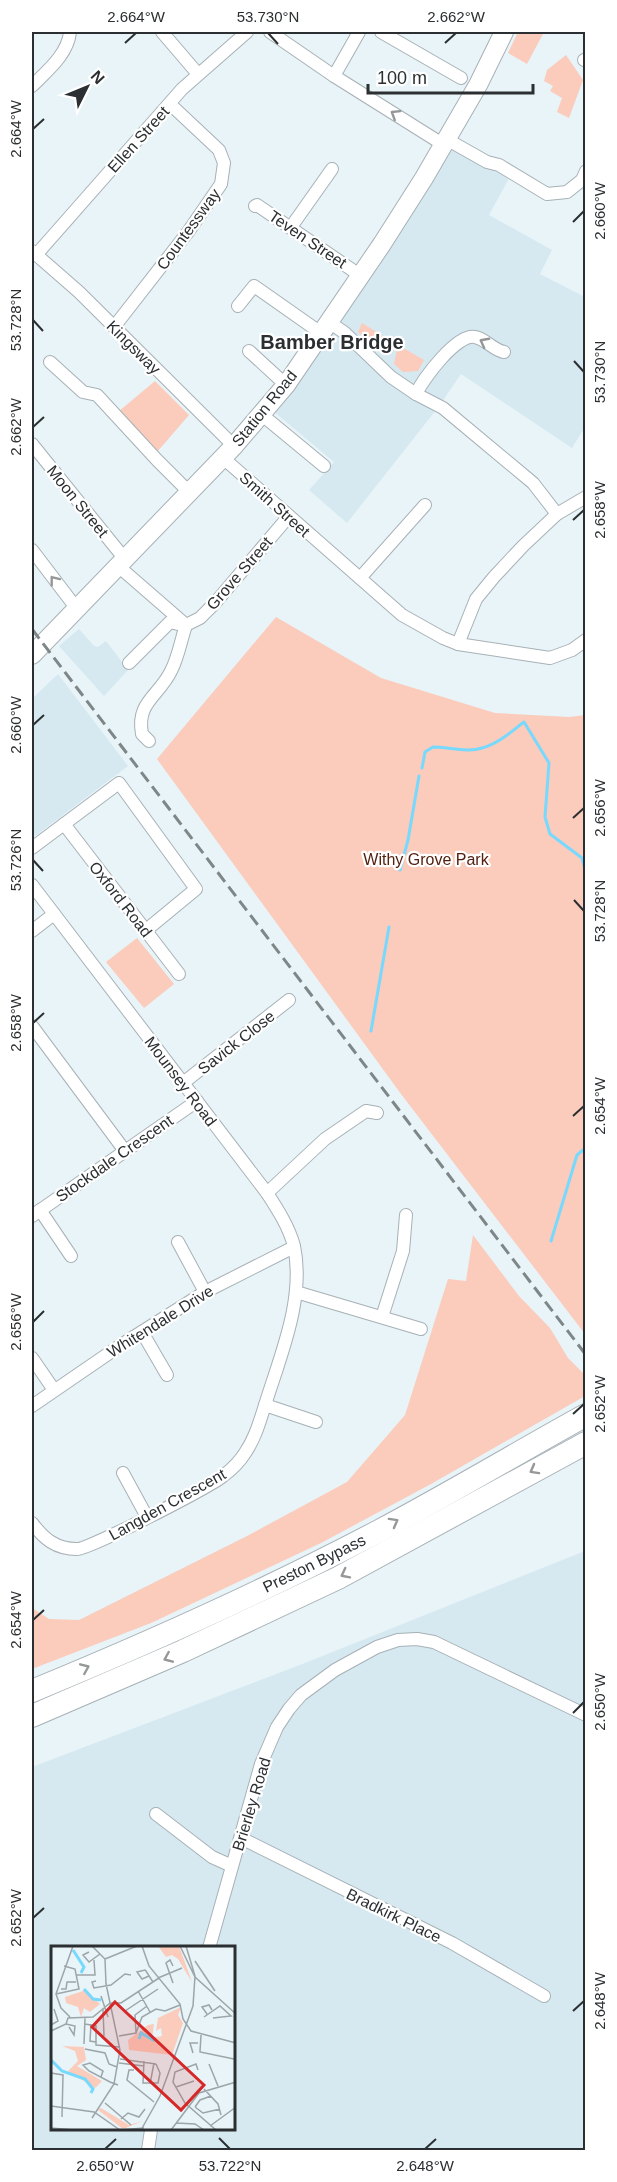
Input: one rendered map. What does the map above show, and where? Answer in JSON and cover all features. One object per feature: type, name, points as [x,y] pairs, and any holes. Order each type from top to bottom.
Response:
[{"type":"highway","name":"Preston Bypass","points":[[32,1691],[132,1648],[327,1557],[380,1530],[585,1415]]},
{"type":"highway","name":"Preston Bypass","points":[[32,1716],[183,1651],[338,1578],[585,1443]]},
{"type":"main road","name":"Station Road","points":[[32,655],[228,452],[286,385],[361,276],[446,142],[504,32]]},
{"type":"street","points":[[32,86],[61,55],[70,37],[70,32]]},
{"type":"street","points":[[162,32],[198,74]]},
{"type":"street","name":"Ellen Street","points":[[34,253],[198,74],[247,32]]},
{"type":"street","points":[[270,32],[334,76],[446,142],[488,162],[500,165],[547,194],[567,192],[582,180],[585,171]]},
{"type":"street","points":[[334,76],[359,32]]},
{"type":"street","points":[[381,32],[461,78]]},
{"type":"street","name":"Countessway","points":[[114,327],[180,242],[221,184],[224,163],[219,150],[170,104]]},
{"type":"street","points":[[291,227],[332,170]]},
{"type":"street","name":"Teven Street","points":[[255,206],[257,205],[291,227],[361,276]]},
{"type":"street","name":"Kingsway","points":[[34,253],[79,292],[114,327],[228,452]]},
{"type":"street","points":[[238,306],[254,286],[325,328],[345,333],[391,377],[416,394],[443,408],[533,483],[557,514]]},
{"type":"street","points":[[416,394],[421,382],[455,344],[462,340],[475,337],[504,352]]},
{"type":"street","points":[[249,351],[286,385]]},
{"type":"street","points":[[50,362],[83,392],[97,395],[189,492]]},
{"type":"street","points":[[261,414],[324,466]]},
{"type":"street","name":"Moon Street","points":[[32,444],[121,562],[186,626]]},
{"type":"street","name":"Smith Street","points":[[228,452],[289,516],[402,615],[419,626],[458,644],[550,658],[572,650],[585,640]]},
{"type":"street","points":[[458,644],[476,599],[523,546],[557,514],[585,497]]},
{"type":"street","points":[[360,578],[425,505]]},
{"type":"street","name":"Grove Street","points":[[186,626],[200,618],[215,603],[289,516]]},
{"type":"street","points":[[32,550],[77,609]]},
{"type":"street","points":[[129,663],[170,622],[186,626],[171,672],[148,701],[141,714],[142,734],[149,741]]},
{"type":"street","points":[[32,848],[119,783],[196,889],[145,931]]},
{"type":"street","name":"Oxford Road","points":[[64,824],[179,974]]},
{"type":"street","name":"Mounsey Road","points":[[32,885],[267,1193],[289,1229],[296,1263],[296,1292]]},
{"type":"street","points":[[32,931],[54,914]]},
{"type":"street","name":"Savick Close","points":[[183,1083],[289,1000]]},
{"type":"street","points":[[32,1026],[125,1151]]},
{"type":"street","name":"Stockdale Crescent","points":[[36,1213],[197,1101]]},
{"type":"street","points":[[267,1193],[325,1139],[366,1110],[377,1113]]},
{"type":"street","points":[[36,1213],[71,1256]]},
{"type":"street","points":[[382,1317],[403,1251],[406,1215]]},
{"type":"street","points":[[178,1242],[205,1292]]},
{"type":"street","name":"Whitendale Drive","points":[[32,1406],[205,1292],[294,1247]]},
{"type":"street","points":[[296,1292],[421,1329]]},
{"type":"street","name":"Langden Crescent","points":[[32,1523],[40,1534],[59,1548],[80,1550],[223,1477],[245,1454],[257,1432],[291,1318],[296,1292]]},
{"type":"street","points":[[142,1332],[167,1375]]},
{"type":"street","points":[[32,1358],[54,1390]]},
{"type":"street","points":[[265,1405],[316,1422]]},
{"type":"street","points":[[123,1473],[147,1517]]},
{"type":"street","name":"Brierley Road","points":[[210,1946],[261,1764],[277,1727],[301,1695],[334,1670],[377,1647],[398,1640],[417,1639],[434,1642],[585,1715]]},
{"type":"street","points":[[156,1814],[212,1857],[232,1866]]},
{"type":"street","name":"Bradkirk Place","points":[[241,1838],[452,1943],[544,1996]]},
{"type":"street","points":[[148,2151],[151,2131]]},
{"type":"shaded area","points":[[454,136],[513,171],[489,215],[552,250],[540,274],[585,297],[585,427],[572,448],[461,374],[440,405],[347,523],[309,490],[334,462],[273,411]]},
{"type":"shaded area","points":[[79,629],[94,646],[98,647],[106,641],[128,670],[104,696],[59,646]]},
{"type":"shaded area","points":[[58,674],[128,766],[35,836],[32,831],[32,699]]},
{"type":"shaded area","points":[[585,1551],[585,2150],[32,2150],[32,1767],[305,1663]]},
{"type":"green space","points":[[518,32],[544,32],[527,64],[508,53]]},
{"type":"green space","points":[[566,55],[583,80],[569,118],[557,112],[562,98],[550,91],[553,86],[544,81],[547,70]]},
{"type":"green space","points":[[362,323],[386,338],[373,345],[358,332]]},
{"type":"green space","points":[[398,345],[424,360],[418,371],[403,372],[394,364]]},
{"type":"green space","points":[[155,381],[189,415],[157,452],[118,412]]},
{"type":"green space","name":"Withy Grove Park","points":[[276,617],[381,678],[495,713],[569,717],[585,715],[585,1334],[401,1094],[157,759]]},
{"type":"green space","points":[[137,938],[174,984],[144,1008],[106,962]]},
{"type":"green space","points":[[473,1235],[519,1296],[550,1328],[568,1358],[585,1375],[585,1396],[431,1484],[321,1543],[151,1623],[32,1669],[32,1608],[49,1619],[79,1620],[247,1536],[347,1482],[405,1415],[448,1279],[466,1281]]},
{"type":"waterway","points":[[422,768],[425,752],[433,747],[464,750],[482,748],[499,740],[524,722],[549,763],[545,817],[550,834],[582,858],[586,873]]},
{"type":"waterway","points":[[400,870],[408,840],[419,776]]},
{"type":"waterway","points":[[371,1031],[389,927]]},
{"type":"waterway","points":[[551,1241],[577,1155],[583,1150],[586,1151]]},
{"type":"railway","points":[[32,629],[586,1355]]},
{"type":"district","name":"Bamber Bridge","points":[[332,342]]}]
